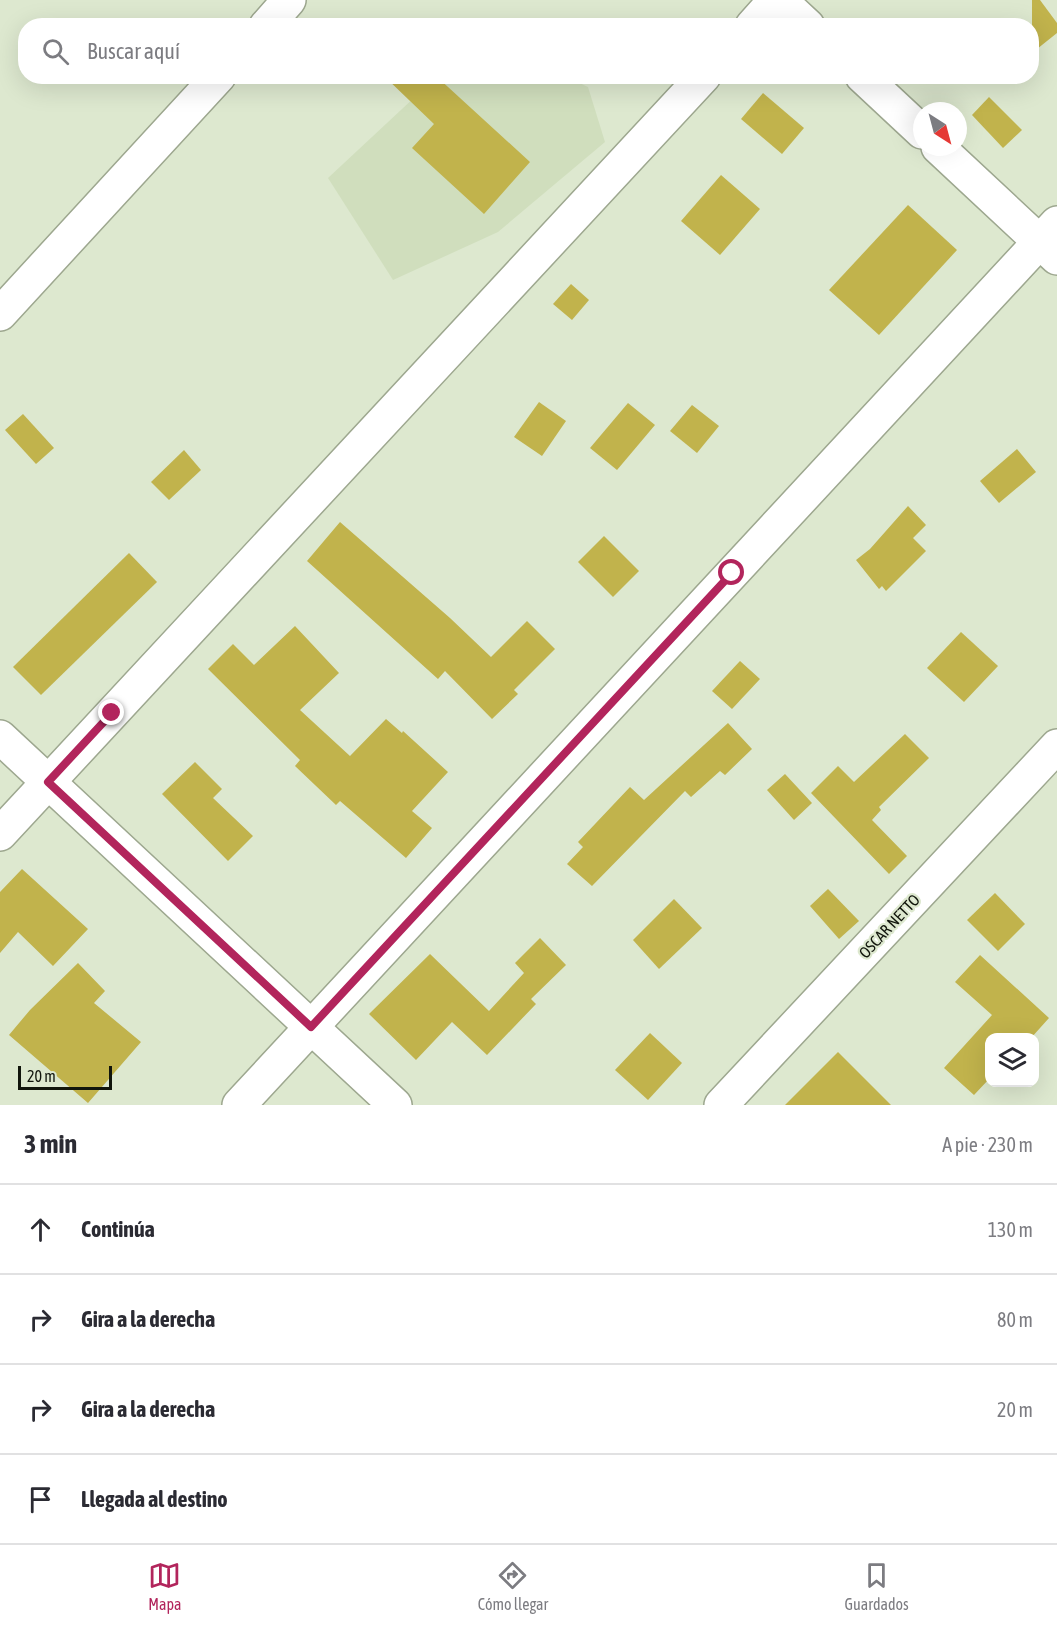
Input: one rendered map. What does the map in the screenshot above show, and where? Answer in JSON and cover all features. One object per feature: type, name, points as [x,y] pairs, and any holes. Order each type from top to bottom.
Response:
[{"type":"street","points":[[273,18],[290,0]]},
{"type":"street","points":[[759,18],[775,0]]},
{"type":"street","points":[[780,0],[799,18]]},
{"type":"street","points":[[0,314],[212,84]]},
{"type":"street","points":[[0,834],[697,84]]},
{"type":"street","points":[[871,84],[913,124]]},
{"type":"street","points":[[239,1105],[1051,241],[949,156]]},
{"type":"street","points":[[0,737],[395,1105]]},
{"type":"street","name":"OSCAR NETTO","points":[[721,1105],[1057,746]]},
{"type":"shaded area","points":[[433,84],[582,84],[588,87],[605,142],[498,232],[393,280],[328,178],[417,95]]},
{"type":"building","points":[[1032,0],[1040,0],[1057,23],[1057,33],[1039,47],[1039,18],[1032,18]]},
{"type":"building","points":[[392,84],[445,84],[530,162],[484,214],[412,148],[434,124]]},
{"type":"building","points":[[763,93],[804,128],[782,154],[741,119]]},
{"type":"building","points":[[989,97],[1022,130],[1003,148],[972,115]]},
{"type":"building","points":[[721,175],[760,209],[720,255],[681,221]]},
{"type":"building","points":[[908,205],[957,250],[879,335],[829,290]]},
{"type":"building","points":[[571,284],[589,300],[572,320],[553,304]]},
{"type":"building","points":[[539,402],[566,421],[542,456],[514,437]]},
{"type":"building","points":[[628,403],[655,425],[617,470],[590,448]]},
{"type":"building","points":[[692,405],[719,426],[697,453],[670,431]]},
{"type":"building","points":[[23,414],[54,448],[36,464],[5,430]]},
{"type":"building","points":[[1017,449],[1036,472],[999,503],[980,481]]},
{"type":"building","points":[[184,450],[201,470],[169,500],[151,482]]},
{"type":"building","points":[[908,506],[926,525],[913,538],[926,551],[886,591],[882,586],[879,589],[856,560],[870,549]]},
{"type":"building","points":[[340,522],[491,657],[527,621],[555,649],[514,690],[518,694],[492,719],[445,671],[438,679],[307,561]]},
{"type":"building","points":[[604,536],[639,571],[613,597],[578,562]]},
{"type":"building","points":[[129,553],[157,582],[41,695],[13,667]]},
{"type":"building","points":[[295,626],[339,673],[300,710],[350,756],[386,719],[402,733],[403,731],[448,772],[412,811],[432,828],[406,858],[340,801],[336,805],[295,766],[300,760],[208,669],[233,644],[254,665]]},
{"type":"building","points":[[961,632],[998,666],[964,702],[927,668]]},
{"type":"building","points":[[740,661],[760,679],[732,709],[712,691]]},
{"type":"building","points":[[728,723],[752,749],[725,775],[720,771],[691,797],[685,791],[592,886],[567,864],[583,847],[578,842],[630,787],[644,800]]},
{"type":"building","points":[[905,734],[929,758],[879,807],[881,810],[872,820],[907,856],[889,874],[811,793],[838,766],[854,782]]},
{"type":"building","points":[[195,762],[222,789],[213,798],[253,836],[228,861],[162,794]]},
{"type":"building","points":[[785,774],[812,803],[794,820],[767,790]]},
{"type":"building","points":[[22,869],[88,929],[53,966],[18,932],[0,953],[0,892]]},
{"type":"building","points":[[828,889],[859,921],[839,939],[810,906]]},
{"type":"building","points":[[995,893],[1025,924],[998,951],[967,920]]},
{"type":"building","points":[[674,899],[702,928],[659,969],[633,940]]},
{"type":"building","points":[[540,938],[566,965],[531,999],[536,1004],[487,1055],[452,1022],[416,1060],[369,1014],[430,954],[489,1011],[524,973],[515,963]]},
{"type":"building","points":[[980,955],[1049,1018],[1036,1033],[985,1033],[985,1083],[974,1095],[944,1068],[992,1015],[955,982]]},
{"type":"building","points":[[78,963],[105,991],[94,1003],[141,1042],[88,1103],[9,1035],[30,1010]]},
{"type":"building","points":[[650,1033],[682,1063],[648,1100],[615,1070]]},
{"type":"building","points":[[838,1052],[891,1105],[785,1105]]},
{"type":"route","points":[[112,713],[48,782],[311,1027],[732,573]]}]
